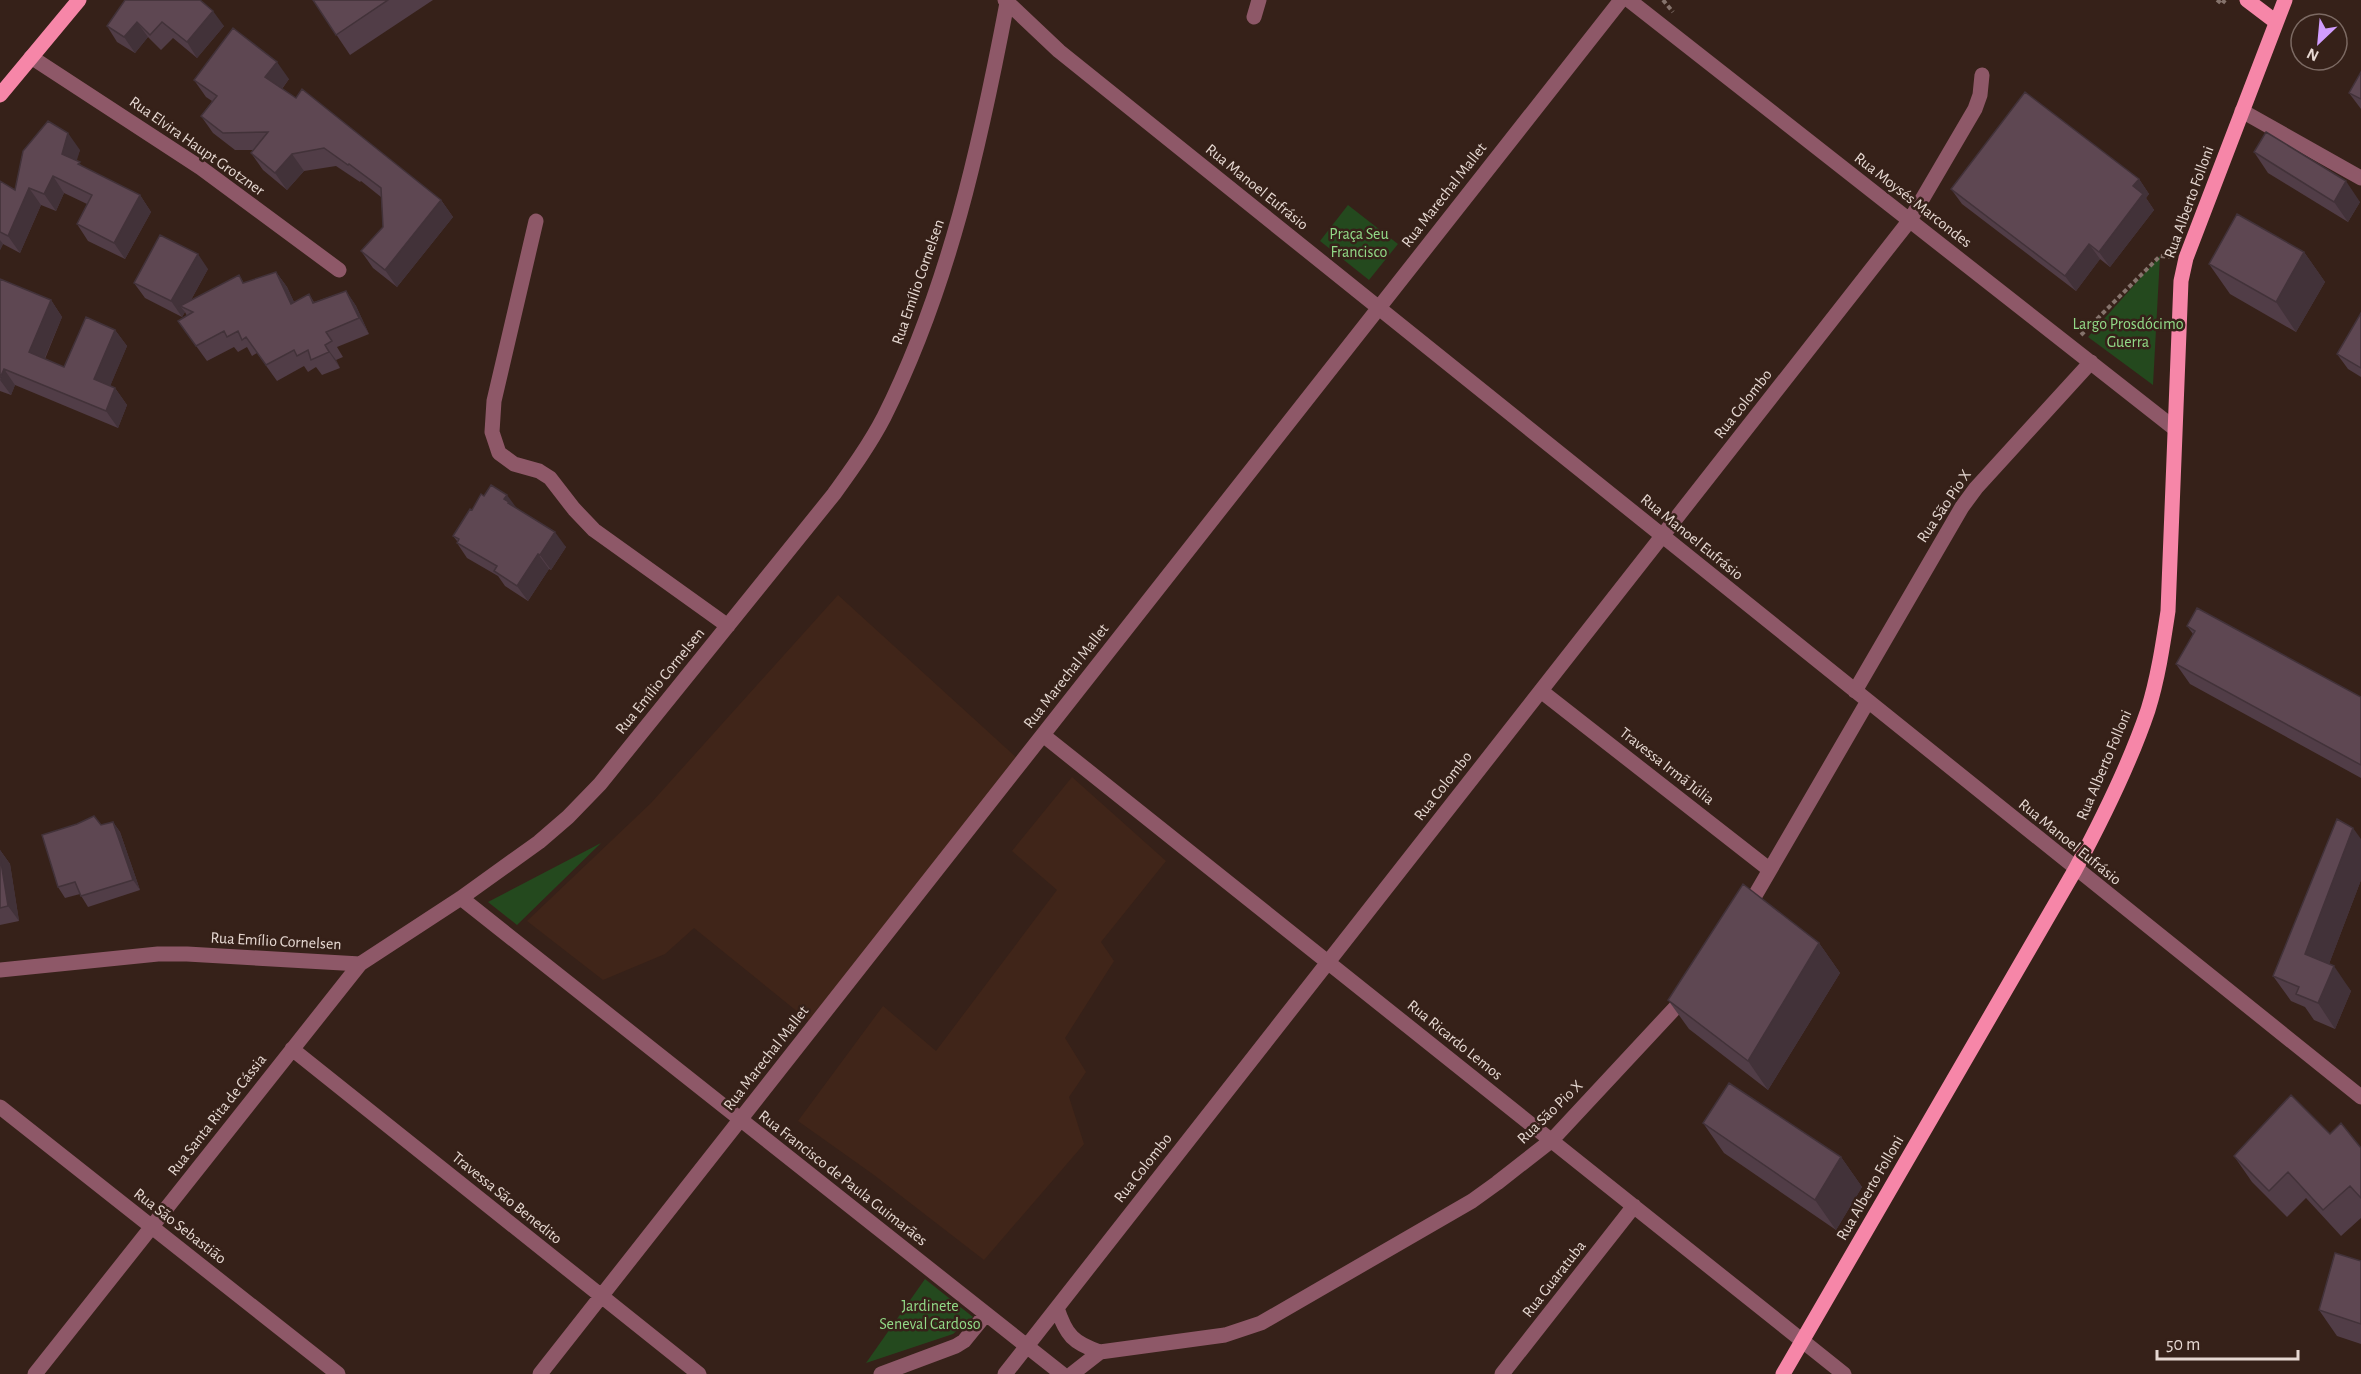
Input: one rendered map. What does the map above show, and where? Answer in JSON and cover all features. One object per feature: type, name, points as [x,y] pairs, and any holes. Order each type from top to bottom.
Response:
[{"type":"main road","points":[[0,95],[79,0]]},
{"type":"main road","points":[[2247,0],[2276,22]]},
{"type":"main road","name":"Rua Alberto Folloni","points":[[1783,1374],[2075,870],[2110,805],[2130,759],[2148,709],[2161,659],[2168,611],[2181,281],[2186,258],[2285,0]]},
{"type":"street","points":[[1254,16],[1259,0]]},
{"type":"street","name":"Rua Marechal Mallet","points":[[540,1374],[1621,0]]},
{"type":"street","name":"Rua Moysés Marcondes","points":[[1629,0],[2174,428]]},
{"type":"street","name":"Rua Manoel Eufrásio","points":[[1006,2],[1059,51],[1856,691],[2075,870],[2361,1097]]},
{"type":"street","name":"Rua Emílio Cornelsen","points":[[0,970],[177,954],[360,964],[460,898],[539,842],[568,817],[600,784],[834,494],[860,458],[883,418],[905,371],[938,286],[963,206],[983,131],[1006,2]]},
{"type":"street","name":"Rua Elvira Haupt Grotzner","points":[[31,57],[201,168],[339,270]]},
{"type":"street","name":"Rua Colombo","points":[[1005,1374],[1910,220],[1975,109],[1980,95],[1982,75]]},
{"type":"street","points":[[2242,111],[2361,178]]},
{"type":"street","points":[[536,221],[494,401],[492,432],[499,453],[514,464],[539,471],[550,478],[594,530],[728,627]]},
{"type":"street","name":"Rua São Pio X","points":[[1856,691],[1962,507],[1976,488],[2091,362]]},
{"type":"street","name":"Travessa Irmã Júlia","points":[[1541,691],[1770,870]]},
{"type":"street","points":[[1736,929],[1868,701]]},
{"type":"street","name":"Rua Ricardo Lemos","points":[[1043,735],[1845,1374]]},
{"type":"street","name":"Rua Francisco de Paula Guimarães","points":[[460,898],[1062,1374]]},
{"type":"street","name":"Rua Santa Rita de Cássia","points":[[36,1374],[360,964]]},
{"type":"street","name":"Rua São Pio X","points":[[1100,1352],[1225,1335],[1262,1323],[1472,1201],[1552,1140],[1701,980]]},
{"type":"street","name":"Travessa São Benedito","points":[[292,1049],[699,1374]]},
{"type":"street","name":"Rua São Sebastião","points":[[1,1111],[338,1374]]},
{"type":"street","name":"Rua Guaratuba","points":[[1502,1374],[1634,1206]]},
{"type":"street","points":[[1057,1308],[1063,1326],[1072,1339],[1084,1347],[1100,1352]]},
{"type":"street","points":[[881,1374],[956,1346],[964,1341],[986,1314]]},
{"type":"street","points":[[1072,1374],[1100,1352]]},
{"type":"path","points":[[2217,0],[2222,4],[2225,0]]},
{"type":"path","points":[[2070,346],[2160,256],[2186,258]]},
{"type":"shaded area","points":[[838,595],[1019,760],[809,1021],[694,928],[665,954],[603,980],[527,921],[651,803]]},
{"type":"shaded area","points":[[1072,777],[1166,861],[1101,942],[1114,961],[1065,1038],[1086,1072],[1069,1097],[1084,1144],[984,1260],[874,1175],[798,1121],[883,1006],[936,1051],[1057,890],[1012,851]]},
{"type":"green space","name":"Praça Seu Francisco","points":[[1348,205],[1398,244],[1369,280],[1320,241]]},
{"type":"green space","name":"Largo Prosdócimo Guerra","points":[[2160,256],[2153,385],[2088,337]]},
{"type":"green space","points":[[601,843],[517,925],[488,902]]},
{"type":"green space","name":"Jardinete Seneval Cardoso","points":[[925,1279],[973,1317],[953,1334],[866,1363]]},
{"type":"building","points":[[125,0],[200,0],[213,11],[187,42],[162,22],[150,35],[137,22],[124,37],[107,26]]},
{"type":"building","points":[[313,0],[388,0],[336,35]]},
{"type":"building","points":[[233,28],[277,62],[265,77],[296,98],[302,89],[441,200],[385,270],[361,251],[383,227],[381,188],[324,148],[292,154],[275,173],[251,153],[268,132],[223,133],[201,116],[217,96],[194,80]]},
{"type":"building","points":[[2361,72],[2361,99],[2349,93]]},
{"type":"building","points":[[2025,92],[2139,179],[2133,186],[2143,194],[2099,252],[2089,244],[2065,276],[1951,189]]},
{"type":"building","points":[[48,121],[68,133],[62,154],[140,195],[114,243],[77,224],[92,195],[53,176],[44,194],[29,188],[8,236],[0,232],[0,181],[15,190],[23,151]]},
{"type":"building","points":[[2266,132],[2346,181],[2334,202],[2254,152]]},
{"type":"building","points":[[2237,214],[2304,252],[2276,302],[2209,264]]},
{"type":"building","points":[[160,235],[198,254],[171,301],[134,283]]},
{"type":"building","points":[[276,272],[291,304],[309,294],[313,303],[346,291],[359,318],[326,332],[332,341],[325,345],[329,352],[311,360],[308,350],[297,356],[294,350],[266,365],[246,337],[242,340],[238,331],[227,337],[224,331],[196,346],[178,321],[193,312],[180,306],[239,275],[243,283]]},
{"type":"building","points":[[0,279],[51,300],[29,352],[64,367],[86,317],[115,330],[94,379],[115,388],[106,411],[4,369],[0,378]]},
{"type":"building","points":[[2361,313],[2361,368],[2337,354]]},
{"type":"building","points":[[491,485],[507,495],[504,499],[508,503],[555,532],[517,586],[494,571],[497,566],[457,543],[459,539],[453,536],[481,494],[484,496]]},
{"type":"building","points":[[2197,608],[2361,697],[2361,765],[2176,664],[2195,631],[2187,626]]},
{"type":"building","points":[[94,816],[101,825],[113,822],[133,880],[81,896],[75,882],[58,887],[42,835]]},
{"type":"building","points":[[2337,819],[2353,828],[2305,954],[2334,966],[2318,1003],[2296,994],[2299,987],[2273,976]]},
{"type":"building","points":[[0,856],[8,906],[0,908]]},
{"type":"building","points":[[1743,884],[1819,943],[1748,1061],[1668,1000]]},
{"type":"building","points":[[1729,1083],[1841,1157],[1815,1200],[1703,1123]]},
{"type":"building","points":[[2291,1095],[2330,1134],[2341,1123],[2361,1148],[2361,1198],[2350,1186],[2323,1210],[2288,1172],[2269,1191],[2234,1156]]},
{"type":"building","points":[[2335,1253],[2361,1261],[2361,1324],[2319,1310]]}]
